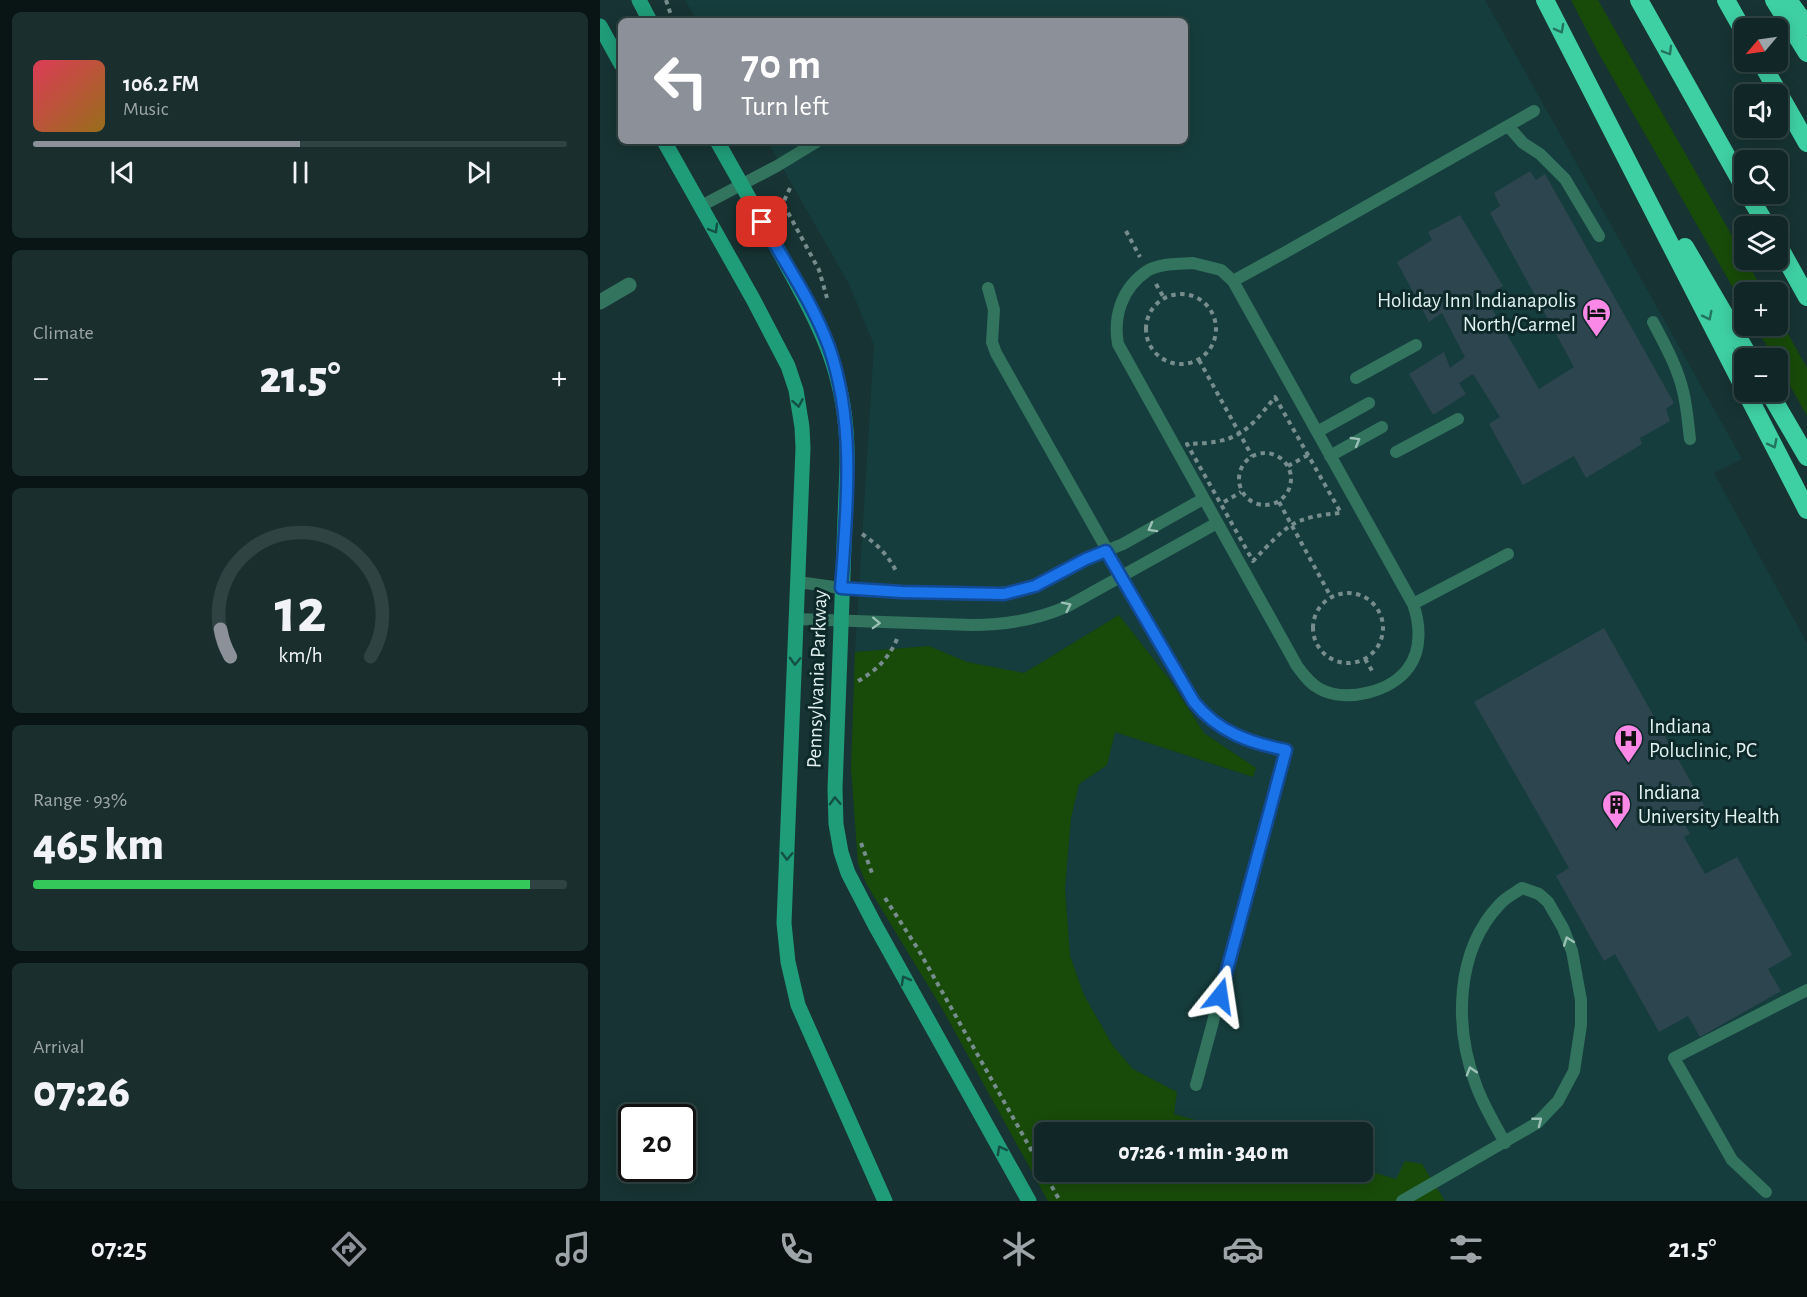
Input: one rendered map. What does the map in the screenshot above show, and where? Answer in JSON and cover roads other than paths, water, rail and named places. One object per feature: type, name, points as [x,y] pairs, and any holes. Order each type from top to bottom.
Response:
[{"type":"highway","points":[[1545,0],[1734,368]]},
{"type":"highway","points":[[1639,0],[1734,169]]},
{"type":"highway","points":[[1726,0],[1736,18]]},
{"type":"highway","points":[[1774,0],[1807,53]]},
{"type":"highway","points":[[1788,0],[1807,27]]},
{"type":"highway","points":[[1576,58],[1744,348]]},
{"type":"highway","points":[[1767,72],[1807,143]]},
{"type":"highway","points":[[1788,263],[1807,297]]},
{"type":"highway","points":[[1751,402],[1807,510]]},
{"type":"highway","points":[[1775,402],[1807,457]]},
{"type":"main road","points":[[639,0],[648,18]]},
{"type":"main road","points":[[600,26],[618,59]]},
{"type":"main road","name":"Pennsylvania Parkway","points":[[666,144],[774,338],[796,390],[803,448],[784,923],[788,962],[798,1005],[885,1201]]},
{"type":"main road","name":"Pennsylvania Parkway","points":[[719,144],[810,307],[828,346],[843,402],[848,443],[835,789],[836,824],[841,852],[874,926],[1029,1201]]},
{"type":"street","points":[[600,302],[629,285]]},
{"type":"lane","points":[[1233,281],[1534,111]]},
{"type":"lane","points":[[1508,126],[1523,143],[1540,154],[1565,179],[1599,236]]},
{"type":"lane","points":[[701,206],[813,144]]},
{"type":"lane","points":[[1193,263],[1221,270],[1233,281],[1317,432],[1418,616],[1418,642],[1410,667],[1374,691],[1351,696],[1319,689],[1307,680],[1203,499],[1118,344],[1115,331],[1117,316],[1120,302],[1128,289],[1148,270],[1174,264],[1193,263]]},
{"type":"lane","points":[[988,288],[994,310],[992,342],[996,353],[1106,551],[1194,702],[1204,716],[1232,735],[1286,750],[1196,1085]]},
{"type":"lane","points":[[1653,322],[1679,377],[1690,438]]},
{"type":"lane","points":[[1356,378],[1416,345]]},
{"type":"lane","points":[[1317,432],[1369,403]]},
{"type":"lane","points":[[1396,452],[1458,419]]},
{"type":"lane","points":[[1330,456],[1382,427]]},
{"type":"lane","points":[[798,582],[841,588],[902,592],[1004,594],[1035,586],[1086,559],[1122,544],[1203,499]]},
{"type":"lane","points":[[796,619],[999,625],[1046,615],[1068,606],[1217,523]]},
{"type":"lane","points":[[1413,604],[1508,554]]},
{"type":"lane","points":[[1402,1201],[1505,1143],[1537,1123],[1548,1113],[1566,1088],[1574,1071],[1581,1025],[1578,978],[1563,928],[1548,902],[1539,894],[1522,888],[1501,902],[1478,935],[1469,958],[1462,1001],[1462,1025],[1476,1087],[1505,1143]]},
{"type":"lane","points":[[1766,1192],[1732,1160],[1674,1058],[1807,990]]},
{"type":"place","name":"Holiday Inn Indianapolis North/Carmel","points":[[1597,338]]},
{"type":"place","name":"Indiana Poluclinic, PC","points":[[1628,764]]},
{"type":"place","name":"Indiana University Health","points":[[1617,830]]}]
